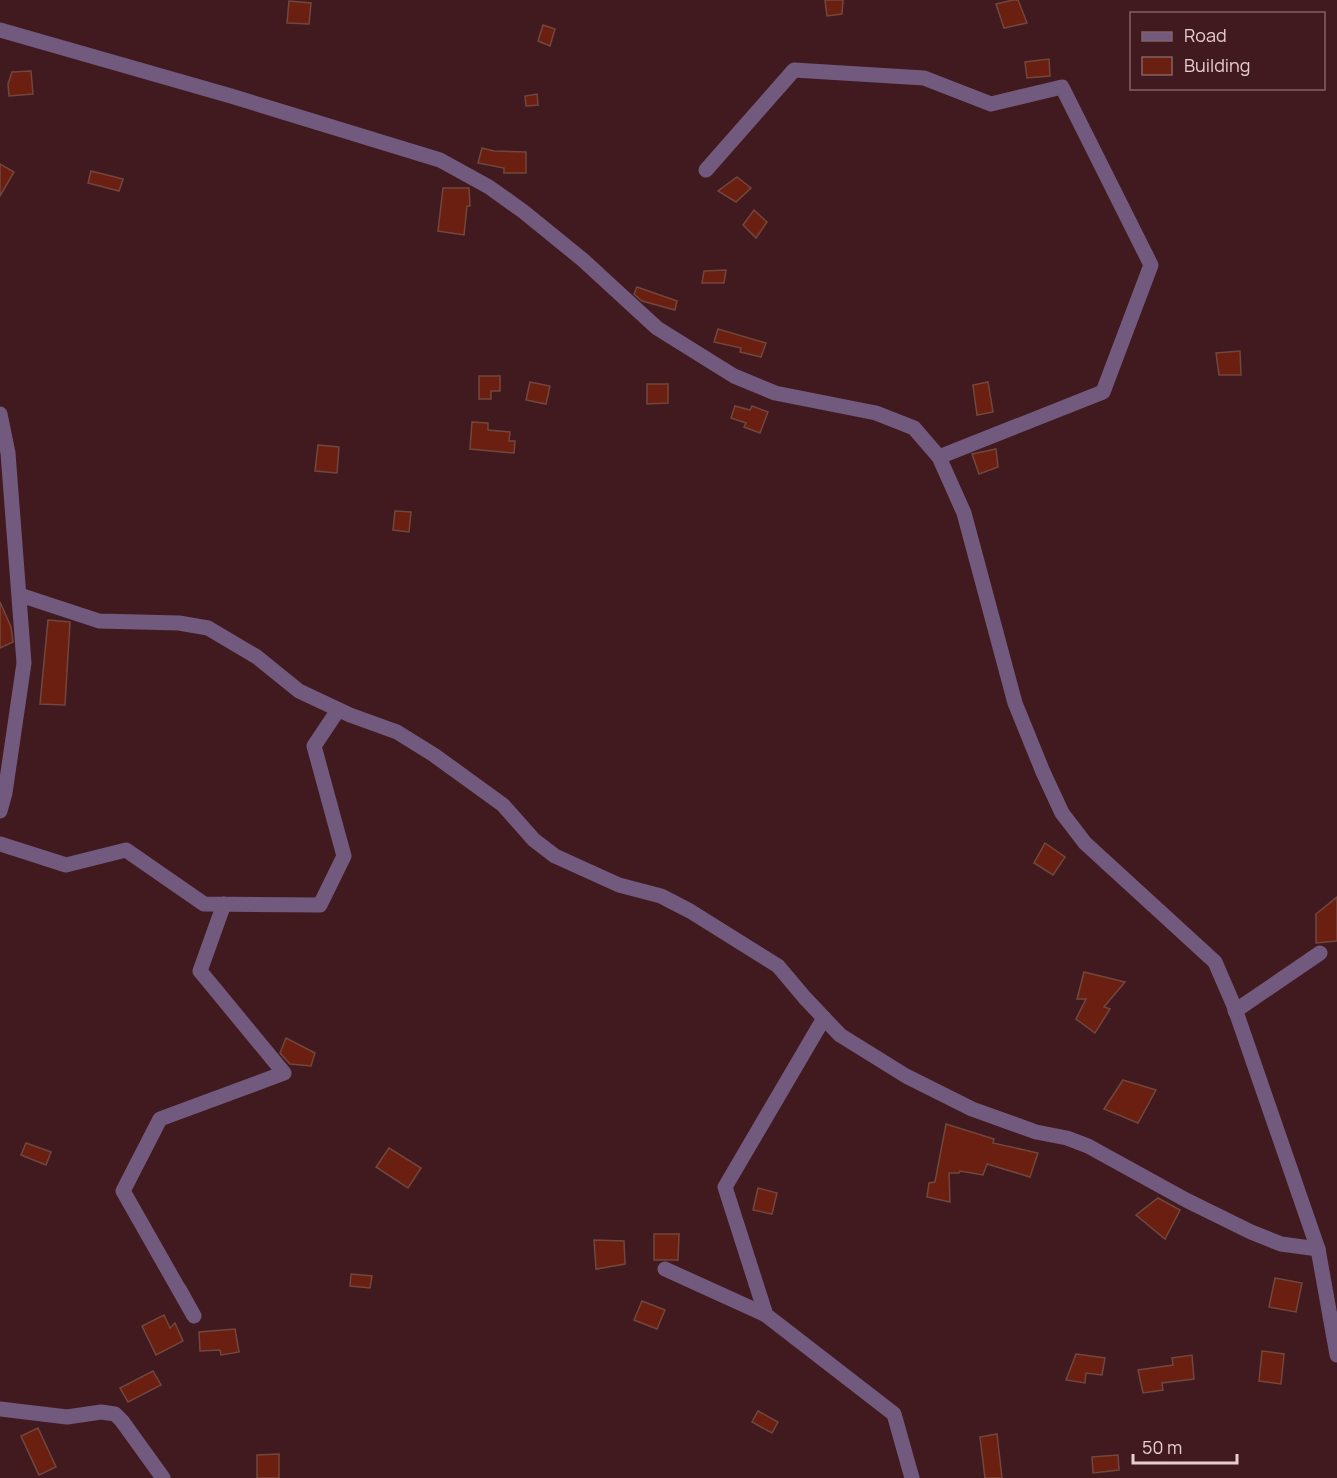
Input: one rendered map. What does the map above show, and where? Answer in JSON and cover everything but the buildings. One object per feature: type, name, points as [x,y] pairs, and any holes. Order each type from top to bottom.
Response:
[{"type":"street","points":[[0,30],[231,96],[440,160],[489,187],[515,206],[583,260],[657,328],[734,376],[775,393],[876,413],[914,428],[939,457],[964,513],[1015,703],[1062,813],[1085,843],[1215,962],[1235,1011],[1318,1249],[1337,1355]]},
{"type":"street","points":[[706,170],[794,70],[924,78],[991,104],[1062,87],[1151,265],[1103,392],[939,457]]},
{"type":"street","points":[[0,414],[8,453],[24,663],[5,793],[0,811]]},
{"type":"street","points":[[20,595],[99,621],[179,622],[208,628],[257,657],[299,691],[338,710],[397,732],[434,755],[503,805],[534,840],[555,856],[619,885],[661,896],[690,911],[778,966],[840,1035],[906,1076],[972,1109],[1036,1132],[1066,1138],[1088,1146],[1186,1200],[1251,1232],[1281,1244],[1318,1249]]},
{"type":"street","points":[[0,844],[66,865],[126,850],[204,904],[320,905],[344,856],[314,746],[338,710]]},
{"type":"street","points":[[179,1289],[194,1316],[123,1191],[160,1119],[284,1073],[200,971],[224,904]]},
{"type":"street","points":[[1235,1011],[1320,953]]},
{"type":"street","points":[[766,1315],[725,1187],[824,1018]]},
{"type":"street","points":[[665,1269],[766,1315],[894,1414],[912,1478]]},
{"type":"street","points":[[0,1409],[67,1417],[101,1412],[115,1414],[163,1478]]}]
